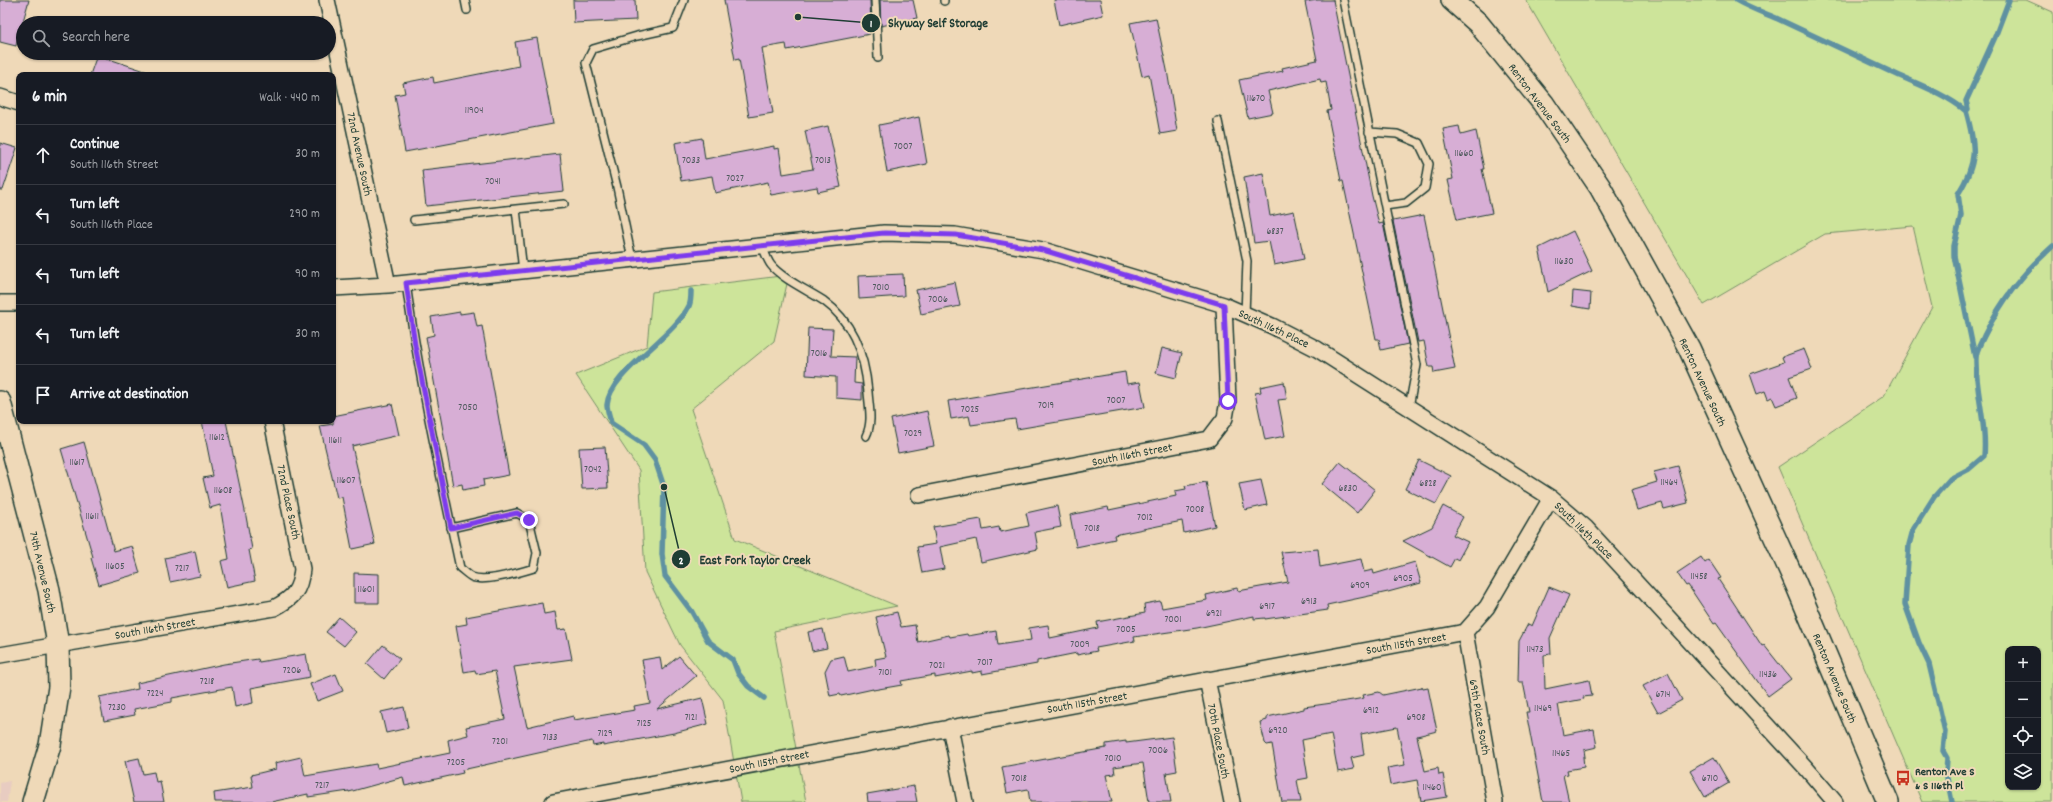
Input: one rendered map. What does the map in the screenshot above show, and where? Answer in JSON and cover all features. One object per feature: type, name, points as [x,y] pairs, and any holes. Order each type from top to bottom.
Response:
[{"type":"main road","name":"Renton Avenue South","points":[[1452,0],[1478,23],[1543,103],[1600,187],[1681,334],[1796,584],[1888,802]]},
{"type":"main road","name":"74th Avenue South","points":[[0,402],[49,590],[58,645],[59,687],[50,746],[33,802]]},
{"type":"street","name":"72nd Avenue South","points":[[328,0],[331,16]]},
{"type":"street","name":"72nd Avenue South","points":[[336,38],[388,285]]},
{"type":"street","points":[[0,97],[16,102]]},
{"type":"street","name":"South 116th Place","points":[[336,288],[388,285],[884,233],[956,235],[1043,250],[1224,305],[1317,349],[1551,498],[1586,528],[1602,545],[1806,768],[1834,802]]},
{"type":"street","points":[[0,303],[16,302]]},
{"type":"street","name":"South 116th Street","points":[[919,495],[1209,439],[1225,418],[1228,401],[1224,305]]},
{"type":"street","name":"72nd Place South","points":[[273,424],[300,555],[302,569],[300,584]]},
{"type":"street","points":[[1465,632],[1487,607],[1551,498]]},
{"type":"street","name":"South 116th Street","points":[[0,655],[274,608],[290,600],[300,584]]},
{"type":"street","name":"South 115th Street","points":[[553,802],[1465,632]]},
{"type":"street","name":"69th Place South","points":[[1465,632],[1495,802]]},
{"type":"street","name":"70th Place South","points":[[1207,680],[1232,802]]},
{"type":"street","points":[[950,727],[965,802]]},
{"type":"lane","points":[[465,0],[467,10]]},
{"type":"lane","points":[[632,259],[617,187],[586,63],[593,49],[673,28],[684,0]]},
{"type":"lane","points":[[875,0],[878,58]]},
{"type":"lane","points":[[1343,0],[1417,365],[1408,408]]},
{"type":"lane","points":[[1218,121],[1247,261],[1245,314]]},
{"type":"lane","points":[[1369,132],[1396,134],[1419,143],[1430,164],[1425,188],[1406,203],[1385,206]]},
{"type":"lane","points":[[414,220],[564,204]]},
{"type":"lane","points":[[516,209],[523,271]]},
{"type":"lane","points":[[762,246],[771,266],[796,285],[825,302],[845,321],[859,345],[867,379],[871,426],[866,436]]},
{"type":"lane","points":[[406,283],[415,345],[451,528],[460,568],[474,578],[487,578],[516,574],[534,568],[537,553],[529,520],[517,513],[451,528]]},
{"type":"shaded area","points":[[10,781],[7,802],[0,802],[0,783]]},
{"type":"green space","points":[[1526,0],[2026,0],[2053,12],[2053,802],[1922,802],[1778,467],[1884,396],[1932,307],[1913,226],[1825,234],[1704,305]]},
{"type":"green space","points":[[789,275],[774,341],[691,409],[735,539],[897,606],[774,631],[806,802],[741,802],[723,700],[680,645],[645,572],[639,470],[576,375],[647,346],[652,292]]},
{"type":"building","points":[[0,0],[29,0],[24,16],[16,16],[16,46],[0,42]]},
{"type":"building","points":[[573,0],[635,0],[636,20],[574,23]]},
{"type":"building","points":[[724,0],[870,0],[870,34],[787,50],[786,44],[762,48],[773,113],[749,117],[739,59],[735,60]]},
{"type":"building","points":[[880,0],[913,0],[917,18],[881,26]]},
{"type":"building","points":[[1054,0],[1100,0],[1103,15],[1059,25]]},
{"type":"building","points":[[1333,0],[1372,196],[1379,224],[1383,223],[1408,344],[1381,350],[1379,339],[1376,339],[1327,111],[1331,110],[1326,82],[1321,83],[1320,79],[1268,91],[1273,113],[1248,118],[1239,80],[1283,71],[1282,68],[1317,60],[1305,2]]},
{"type":"building","points":[[1156,18],[1167,70],[1177,131],[1160,134],[1149,74],[1142,76],[1130,23]]},
{"type":"building","points":[[537,38],[553,124],[405,152],[395,95],[405,93],[403,83],[433,77],[434,83],[519,66],[515,42]]},
{"type":"building","points":[[95,60],[112,60],[148,72],[91,72]]},
{"type":"building","points":[[919,117],[927,164],[887,172],[879,125]]},
{"type":"building","points":[[828,126],[841,187],[818,192],[817,187],[771,195],[768,182],[715,193],[712,176],[681,181],[675,143],[702,138],[705,159],[774,146],[774,149],[779,148],[783,174],[813,169],[805,131]]},
{"type":"building","points":[[1459,126],[1461,135],[1476,131],[1484,169],[1482,169],[1492,213],[1457,220],[1448,180],[1453,179],[1443,129]]},
{"type":"building","points":[[0,143],[16,148],[16,151],[3,190],[0,190]]},
{"type":"building","points":[[560,154],[564,191],[426,206],[422,170]]},
{"type":"building","points":[[1263,173],[1270,216],[1294,211],[1304,259],[1274,265],[1269,241],[1254,243],[1244,177]]},
{"type":"building","points":[[1424,215],[1455,369],[1434,373],[1433,367],[1429,367],[1424,341],[1418,342],[1393,221]]},
{"type":"building","points":[[1573,231],[1592,271],[1548,292],[1539,248]]},
{"type":"building","points":[[903,274],[904,296],[859,299],[858,276]]},
{"type":"building","points":[[955,282],[960,306],[921,314],[916,290]]},
{"type":"building","points":[[1573,291],[1591,293],[1590,309],[1572,306]]},
{"type":"building","points":[[460,312],[460,314],[474,312],[477,327],[482,326],[509,475],[483,480],[484,486],[463,490],[462,484],[453,486],[426,337],[434,335],[431,317]]},
{"type":"building","points":[[808,328],[833,329],[831,356],[855,357],[854,383],[862,384],[862,400],[836,398],[836,377],[806,375]]},
{"type":"building","points":[[1162,348],[1182,353],[1176,378],[1156,373]]},
{"type":"building","points":[[1804,349],[1812,369],[1789,377],[1797,398],[1776,406],[1772,397],[1768,399],[1765,391],[1757,394],[1750,374],[1784,362],[1782,357]]},
{"type":"building","points":[[1125,372],[1127,384],[1140,382],[1145,407],[1017,429],[1015,419],[971,425],[969,416],[951,419],[948,401]]},
{"type":"building","points":[[1284,382],[1287,399],[1278,400],[1285,436],[1265,440],[1255,393],[1261,392],[1260,387]]},
{"type":"building","points":[[392,404],[399,435],[352,446],[375,544],[352,549],[342,497],[337,498],[320,426],[336,424],[336,415]]},
{"type":"building","points":[[927,411],[934,446],[898,453],[891,419]]},
{"type":"building","points":[[203,424],[227,424],[252,549],[249,550],[255,581],[227,587],[221,561],[229,559],[220,505],[210,508],[203,478],[213,476]]},
{"type":"building","points":[[84,442],[114,551],[132,546],[140,573],[99,585],[91,558],[93,557],[61,449]]},
{"type":"building","points":[[605,447],[608,488],[582,489],[579,448]]},
{"type":"building","points":[[1419,460],[1451,476],[1436,504],[1405,489]]},
{"type":"building","points":[[1340,462],[1375,490],[1357,513],[1322,484]]},
{"type":"building","points":[[1678,466],[1688,503],[1664,509],[1662,503],[1637,510],[1631,490],[1657,482],[1654,472]]},
{"type":"building","points":[[1261,480],[1267,505],[1245,510],[1239,484]]},
{"type":"building","points":[[1206,482],[1215,526],[1184,533],[1182,521],[1114,535],[1115,539],[1076,547],[1070,515],[1108,507],[1109,510],[1176,496],[1175,491],[1186,489],[1185,486]]},
{"type":"building","points":[[1057,506],[1061,527],[1035,532],[1038,549],[981,562],[976,539],[940,547],[944,569],[922,573],[917,547],[936,544],[933,527],[981,519],[983,530],[999,527],[1000,532],[1029,526],[1026,513]]},
{"type":"building","points":[[1443,506],[1463,517],[1453,535],[1468,542],[1458,560],[1455,558],[1450,567],[1403,541],[1432,527]]},
{"type":"building","points":[[1318,549],[1320,567],[1361,559],[1364,572],[1373,570],[1374,574],[1415,562],[1421,583],[1388,592],[1327,605],[1328,610],[1265,619],[1254,619],[1254,616],[1197,628],[1134,637],[1135,641],[1096,648],[1097,651],[1077,655],[1077,653],[1037,661],[1037,664],[982,674],[982,671],[972,673],[972,671],[935,678],[935,675],[901,681],[902,685],[873,689],[841,696],[840,694],[830,696],[825,671],[831,659],[844,656],[848,672],[876,666],[875,659],[886,657],[876,617],[897,612],[901,627],[915,625],[918,642],[949,635],[950,637],[967,634],[968,636],[996,631],[998,645],[1031,640],[1029,628],[1048,625],[1050,638],[1098,628],[1097,622],[1145,613],[1144,604],[1160,601],[1162,608],[1207,600],[1206,595],[1237,588],[1238,591],[1288,582],[1281,552]]},
{"type":"building","points":[[195,551],[200,576],[170,582],[165,558]]},
{"type":"building","points":[[1701,557],[1705,563],[1709,560],[1721,578],[1718,579],[1762,646],[1764,645],[1791,679],[1768,696],[1716,623],[1714,624],[1688,585],[1686,586],[1677,573]]},
{"type":"building","points":[[354,573],[379,574],[379,603],[354,603]]},
{"type":"building","points":[[1549,587],[1569,595],[1550,638],[1551,654],[1544,655],[1545,689],[1589,680],[1592,696],[1558,704],[1563,735],[1594,729],[1597,747],[1584,750],[1584,767],[1567,770],[1568,774],[1563,775],[1569,802],[1543,802],[1526,712],[1529,712],[1523,682],[1518,682],[1519,641],[1528,624],[1532,626]]},
{"type":"building","points":[[542,603],[544,614],[555,612],[558,630],[566,629],[572,659],[514,667],[527,727],[573,716],[574,720],[635,710],[634,706],[650,703],[642,660],[660,657],[662,670],[679,656],[696,676],[657,709],[702,698],[708,724],[674,733],[603,746],[603,744],[593,746],[592,741],[462,770],[463,773],[405,786],[403,777],[349,792],[308,797],[308,794],[271,802],[215,802],[214,793],[253,787],[251,775],[276,769],[275,763],[301,757],[305,776],[376,764],[377,768],[450,753],[448,740],[468,735],[466,727],[505,719],[495,671],[476,674],[475,670],[464,672],[456,626],[467,624],[466,617]]},
{"type":"building","points":[[339,617],[356,632],[344,646],[326,632]]},
{"type":"building","points":[[823,629],[827,648],[812,651],[808,632]]},
{"type":"building","points":[[383,645],[400,659],[384,679],[367,664]]},
{"type":"building","points":[[306,654],[310,677],[251,688],[253,703],[235,707],[232,687],[172,698],[172,702],[134,709],[135,715],[104,721],[99,697],[138,689],[137,683],[224,664],[258,659],[259,662]]},
{"type":"building","points":[[1668,673],[1682,700],[1658,713],[1643,686]]},
{"type":"building","points":[[336,674],[343,691],[317,701],[310,684]]},
{"type":"building","points":[[1422,687],[1423,689],[1428,688],[1437,731],[1417,736],[1425,771],[1438,768],[1439,775],[1443,774],[1447,797],[1421,801],[1417,780],[1390,785],[1387,768],[1405,765],[1397,727],[1361,734],[1364,755],[1351,758],[1354,769],[1338,772],[1331,734],[1302,740],[1308,778],[1297,780],[1301,802],[1282,802],[1272,744],[1267,745],[1265,743],[1260,722],[1267,720],[1267,717],[1304,709],[1304,707],[1364,698],[1363,695],[1379,692],[1383,695]]},
{"type":"building","points":[[404,707],[408,728],[386,733],[381,712]]},
{"type":"building","points":[[1172,737],[1177,771],[1166,773],[1171,802],[1149,802],[1143,763],[1114,767],[1115,774],[1106,775],[1112,802],[1030,802],[1028,789],[1007,793],[1002,767],[1106,748],[1106,744]]},
{"type":"building","points":[[1714,757],[1729,783],[1705,797],[1690,771]]},
{"type":"building","points":[[139,758],[143,774],[154,772],[156,782],[160,781],[164,802],[134,802],[125,761]]},
{"type":"building","points":[[914,786],[917,802],[868,802],[867,794]]},
{"type":"waterway","points":[[1736,0],[1930,89],[1949,99],[1966,111],[1972,135],[1973,154],[1969,173],[1958,194],[1961,215],[1954,246],[1954,256],[1975,357]]},
{"type":"waterway","points":[[1966,111],[1968,109],[1966,101],[1995,37],[2009,0]]},
{"type":"waterway","points":[[1952,802],[1946,773],[1947,758],[1943,751],[1945,732],[1940,710],[1929,664],[1919,643],[1905,604],[1909,545],[1913,530],[1934,497],[1950,479],[1969,469],[1984,456],[1984,431],[1977,383],[1976,355],[1991,323],[2006,298],[2032,266],[2053,246]]},
{"type":"waterway","points":[[691,291],[690,304],[681,318],[618,381],[610,393],[607,409],[611,423],[644,445],[655,460],[664,487],[662,554],[665,576],[692,612],[708,641],[733,660],[738,673],[748,686],[764,698]]},
{"type":"place","name":"Skyway Self Storage","points":[[798,17]]},
{"type":"place","name":"East Fork Taylor Creek","points":[[664,487]]},
{"type":"place","name":"Renton Ave S & S 116th Pl","points":[[1903,778]]},
{"type":"route","points":[[529,520],[517,513],[451,528],[415,345],[406,283],[859,235],[884,233],[956,235],[1043,250],[1224,305],[1228,401]]}]
